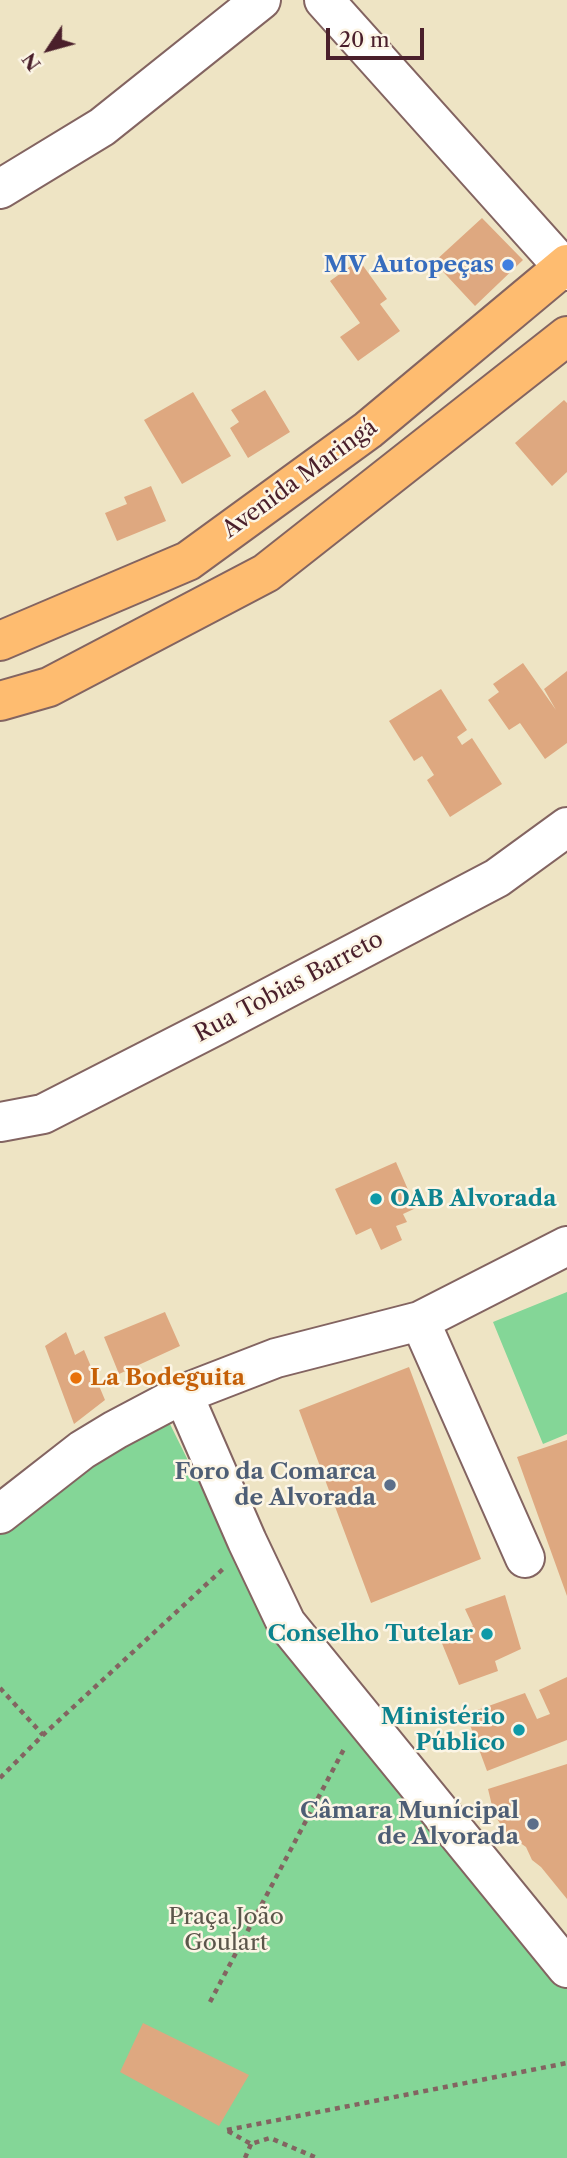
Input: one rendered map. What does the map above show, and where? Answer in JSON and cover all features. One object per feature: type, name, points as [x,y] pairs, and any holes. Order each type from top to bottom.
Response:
[{"type":"main road","name":"Avenida Maringá","points":[[0,641],[188,561],[368,430],[566,267]]},
{"type":"main road","points":[[0,701],[48,687],[266,573],[567,336]]},
{"type":"street","points":[[0,189],[102,127],[261,0]]},
{"type":"street","points":[[324,0],[566,267]]},
{"type":"street","name":"Rua Tobias Barreto","points":[[0,1122],[43,1114],[204,1032],[498,878],[567,827]]},
{"type":"street","points":[[0,1514],[82,1450],[183,1394],[276,1358],[420,1321],[567,1246]]},
{"type":"street","points":[[420,1321],[525,1558]]},
{"type":"street","points":[[183,1394],[286,1623],[567,1968]]},
{"type":"path","points":[[0,1778],[227,1566]]},
{"type":"path","points":[[0,1688],[43,1735]]},
{"type":"path","points":[[210,2002],[350,1738]]},
{"type":"path","points":[[317,2158],[270,2138],[251,2144],[228,2130],[567,2063]]},
{"type":"path","points":[[245,2158],[251,2144]]},
{"type":"green space","points":[[567,1292],[567,1434],[543,1444],[493,1322]]},
{"type":"green space","name":"Praça João Goulart","points":[[165,1414],[273,1632],[567,1986],[567,2158],[0,2158],[0,1534]]},
{"type":"building","points":[[482,218],[523,260],[475,306],[434,262]]},
{"type":"building","points":[[359,260],[387,299],[380,304],[400,331],[358,361],[340,337],[360,323],[330,281]]},
{"type":"building","points":[[265,390],[290,432],[248,458],[230,428],[239,422],[231,410]]},
{"type":"building","points":[[193,392],[231,456],[182,484],[144,420]]},
{"type":"building","points":[[564,400],[567,403],[567,472],[552,486],[515,443]]},
{"type":"building","points":[[151,486],[166,521],[117,541],[105,513],[127,504],[124,497]]},
{"type":"building","points":[[523,663],[556,710],[544,689],[567,671],[567,743],[545,759],[520,723],[509,730],[488,700],[499,692],[493,684]]},
{"type":"building","points":[[441,689],[467,730],[457,737],[462,745],[472,738],[502,784],[450,817],[427,780],[434,775],[422,756],[414,761],[389,721]]},
{"type":"building","name":"OAB Alvorada","points":[[396,1162],[416,1208],[403,1214],[407,1222],[396,1226],[402,1240],[381,1250],[371,1228],[356,1235],[335,1189]]},
{"type":"building","points":[[165,1312],[180,1346],[119,1374],[104,1337]]},
{"type":"building","name":"La Bodeguita","points":[[66,1332],[75,1355],[84,1350],[105,1400],[74,1424],[45,1346]]},
{"type":"building","name":"Foro da Comarca de Alvorada","points":[[409,1367],[481,1559],[371,1603],[299,1410]]},
{"type":"building","points":[[567,1440],[567,1596],[517,1457]]},
{"type":"building","name":"Conselho Tutelar","points":[[505,1595],[521,1649],[495,1661],[498,1671],[459,1685],[441,1641],[473,1626],[465,1609]]},
{"type":"building","name":"Ministério Público","points":[[567,1677],[567,1740],[487,1771],[466,1714],[525,1693],[537,1719],[550,1714],[539,1690]]},
{"type":"building","name":"Câmara Munícipal de Alvorada","points":[[567,1764],[567,1899],[532,1860],[526,1847],[506,1833],[494,1814],[488,1789]]},
{"type":"building","points":[[143,2023],[249,2075],[219,2126],[120,2072]]},
{"type":"place","name":"MV Autopeças","points":[[508,265]]},
{"type":"place","name":"OAB Alvorada","points":[[376,1199]]},
{"type":"place","name":"La Bodeguita","points":[[76,1378]]},
{"type":"place","name":"Foro da Comarca de Alvorada","points":[[390,1485]]},
{"type":"place","name":"Conselho Tutelar","points":[[487,1634]]},
{"type":"place","name":"Ministério Público","points":[[519,1730]]},
{"type":"place","name":"Câmara Munícipal de Alvorada","points":[[533,1824]]}]
